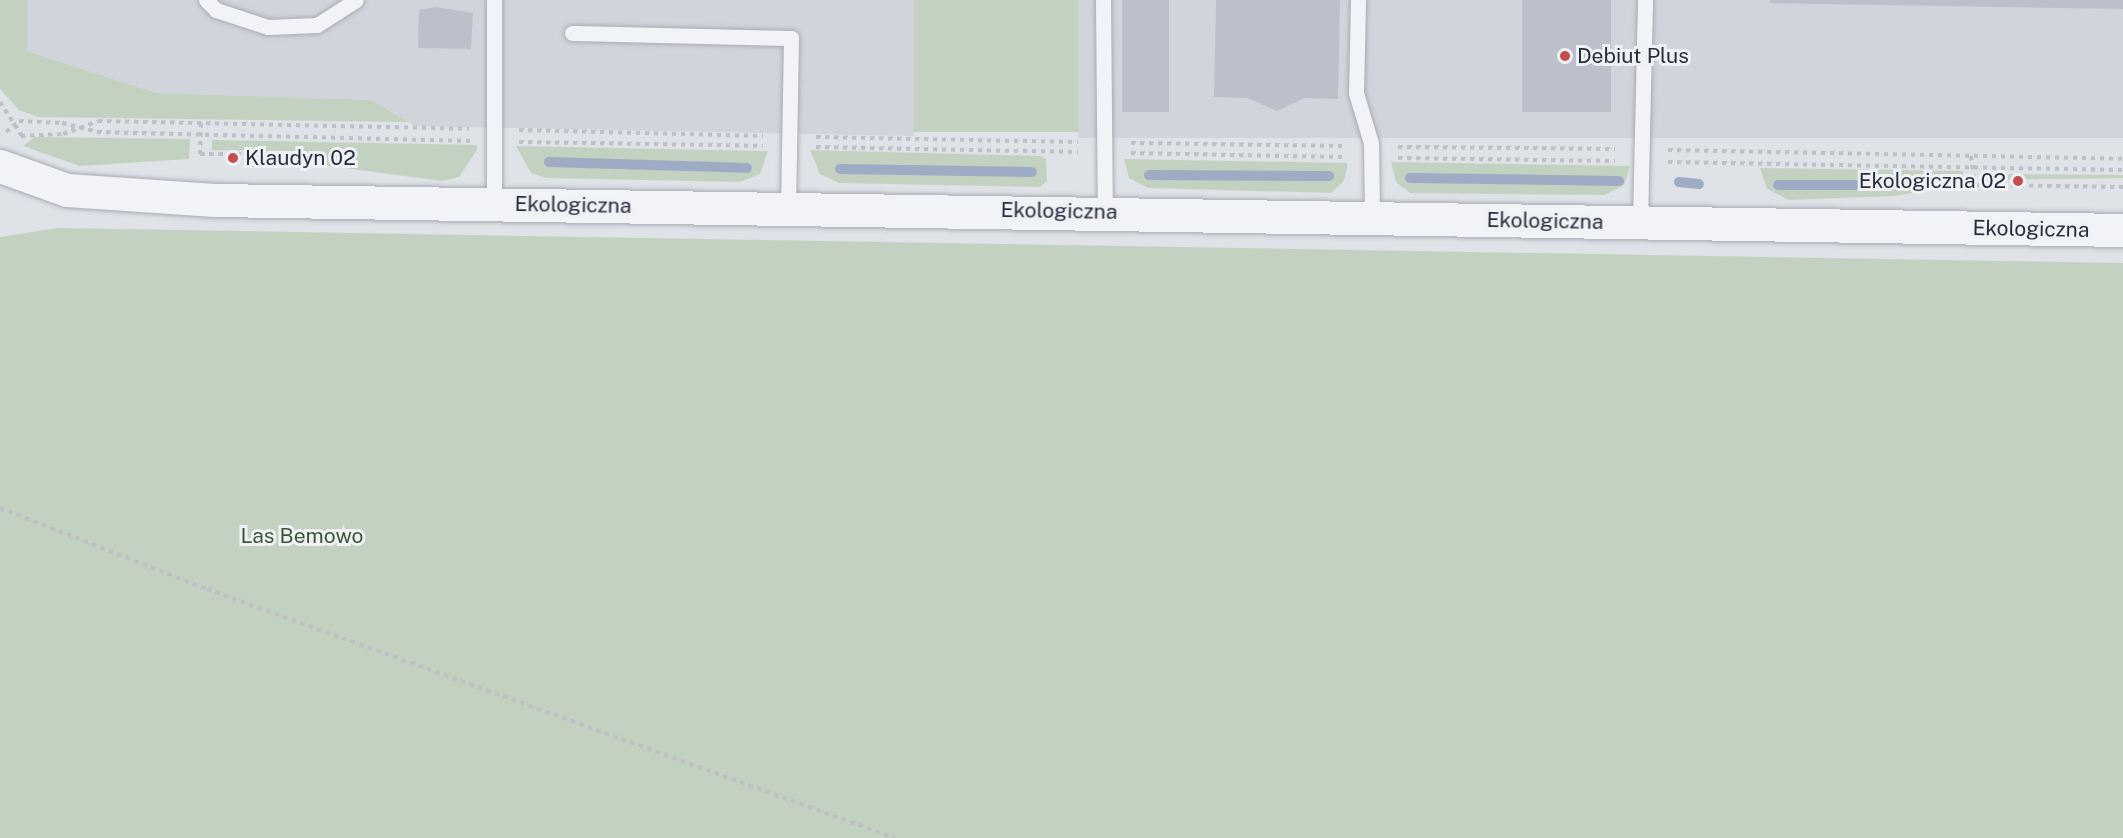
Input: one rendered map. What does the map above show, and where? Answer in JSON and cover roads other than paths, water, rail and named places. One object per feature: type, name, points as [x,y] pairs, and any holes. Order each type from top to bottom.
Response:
[{"type":"street","name":"Ekologiczna","points":[[3,167],[89,193],[494,203],[1105,211],[1372,219],[2123,230]]},
{"type":"lane","points":[[206,0],[216,10],[268,27],[316,25],[356,0]]},
{"type":"lane","points":[[494,0],[494,203]]},
{"type":"lane","points":[[1103,0],[1105,211]]},
{"type":"lane","points":[[1358,0],[1356,93],[1372,152],[1372,219]]},
{"type":"lane","points":[[1640,222],[1645,0]]},
{"type":"lane","points":[[572,33],[791,38],[788,208]]},
{"type":"waterway","points":[[549,162],[747,168]]},
{"type":"waterway","points":[[840,169],[1032,172]]},
{"type":"waterway","points":[[1149,175],[1329,176]]},
{"type":"waterway","points":[[1410,178],[1619,181]]},
{"type":"waterway","points":[[1679,182],[1699,184]]},
{"type":"waterway","points":[[1778,185],[1855,185]]},
{"type":"place","name":"Debiut Plus","points":[[1565,56]]},
{"type":"place","name":"Klaudyn 02","points":[[233,158]]},
{"type":"place","name":"Ekologiczna 02","points":[[2018,181]]},
{"type":"park label","name":"Las Bemowo","points":[[302,536]]}]
